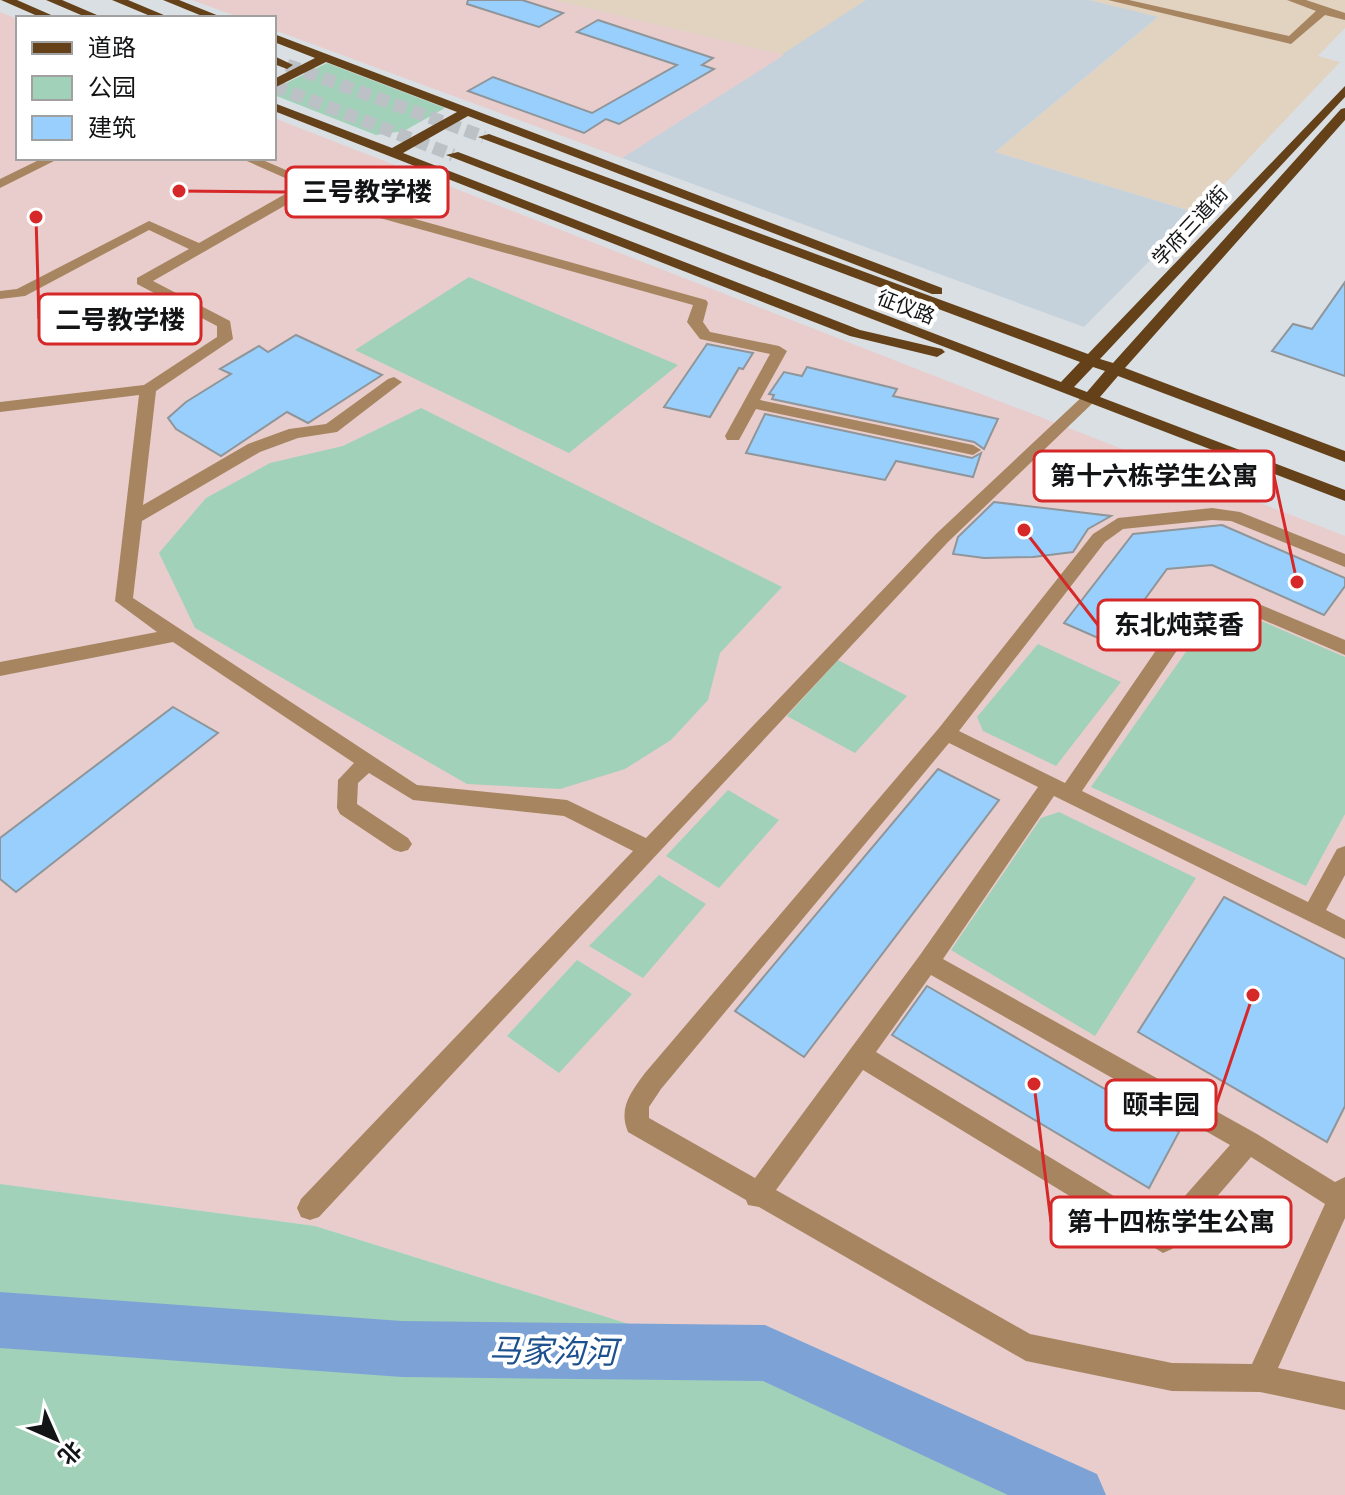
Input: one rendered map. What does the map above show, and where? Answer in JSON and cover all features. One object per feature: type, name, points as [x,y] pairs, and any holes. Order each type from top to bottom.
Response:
[{"type":"main road","points":[[7,0],[47,16]]},
{"type":"main road","points":[[52,0],[93,16]]},
{"type":"main road","points":[[118,0],[160,16]]},
{"type":"main road","points":[[169,0],[213,16]]},
{"type":"main road","points":[[276,39],[914,280],[1037,340]]},
{"type":"main road","points":[[276,83],[326,57]]},
{"type":"main road","points":[[276,61],[287,65]]},
{"type":"main road","name":"学府三道街","points":[[1064,388],[1345,90]]},
{"type":"main road","points":[[276,108],[855,333],[1009,368]]},
{"type":"main road","points":[[391,154],[468,111]]},
{"type":"main road","name":"学府三道街","points":[[1090,398],[1345,112]]},
{"type":"main road","points":[[484,137],[1345,457]]},
{"type":"main road","name":"征仪路","points":[[453,155],[1345,496]]},
{"type":"street","points":[[1114,0],[1291,40],[1323,11]]},
{"type":"street","points":[[1293,0],[1345,17]]},
{"type":"street","points":[[0,184],[49,160]]},
{"type":"street","points":[[252,160],[367,210],[701,303],[695,322],[705,336],[779,351],[733,436]]},
{"type":"street","points":[[0,407],[148,389],[225,339],[225,324],[142,281],[311,185]]},
{"type":"street","points":[[0,295],[20,293],[149,225],[201,249]]},
{"type":"street","points":[[133,519],[254,448],[295,433],[331,428],[394,382]]},
{"type":"street","points":[[148,389],[124,601],[413,792],[567,808],[648,849]]},
{"type":"street","points":[[310,1208],[942,538],[1090,398]]},
{"type":"street","points":[[751,403],[973,450]]},
{"type":"street","points":[[1345,561],[1234,516],[1212,514],[1118,524],[1099,538],[946,733],[653,1081],[637,1104],[637,1124],[757,1196],[1026,1347],[1172,1377],[1260,1378],[1345,1396]]},
{"type":"street","points":[[757,1196],[928,962],[1179,632],[1212,610],[1249,606],[1345,648]]},
{"type":"street","points":[[3,670],[176,635]]},
{"type":"street","points":[[946,733],[1345,930]]},
{"type":"street","points":[[368,762],[348,780],[347,808],[401,844]]},
{"type":"street","points":[[1313,913],[1345,855]]},
{"type":"street","points":[[928,962],[1342,1194],[1260,1378]]},
{"type":"street","points":[[860,1055],[1163,1240],[1248,1142]]},
{"type":"shaded area","points":[[192,0],[553,0],[784,55],[622,158],[276,31],[276,16],[236,16]]},
{"type":"shaded area","points":[[553,0],[866,0],[784,55]]},
{"type":"shaded area","points":[[866,0],[1089,0],[1158,17],[995,152],[1197,213],[1084,327],[622,158]]},
{"type":"shaded area","points":[[1089,0],[1345,0],[1345,28],[1318,56],[1340,62],[1197,213],[995,152],[1157,18]]},
{"type":"shaded area","points":[[0,12],[16,18],[16,160],[276,160],[276,119],[1345,536],[1345,1495],[1038,1495],[1044,1454],[315,1226],[0,1184]]},
{"type":"green space","points":[[327,63],[445,108],[404,131],[376,135],[276,96],[276,88]]},
{"type":"green space","points":[[469,277],[678,365],[569,453],[355,350]]},
{"type":"green space","points":[[421,408],[782,587],[720,653],[708,700],[671,740],[625,769],[560,789],[467,784],[195,628],[159,553],[206,498],[270,463],[343,446]]},
{"type":"green space","points":[[1250,616],[1345,657],[1345,814],[1306,886],[1091,787],[1202,629]]},
{"type":"green space","points":[[1038,644],[1121,682],[1056,766],[983,731],[977,717]]},
{"type":"green space","points":[[838,660],[907,696],[855,753],[787,716]]},
{"type":"green space","points":[[728,790],[779,820],[719,888],[666,856]]},
{"type":"green space","points":[[1059,812],[1196,878],[1095,1036],[951,950],[1041,818]]},
{"type":"green space","points":[[659,875],[706,904],[643,978],[589,946]]},
{"type":"green space","points":[[577,960],[632,994],[559,1073],[507,1036]]},
{"type":"green space","points":[[0,1184],[315,1226],[1045,1454],[1038,1495],[0,1495]]},
{"type":"building","points":[[468,0],[522,0],[563,13],[539,27],[467,4]]},
{"type":"building","points":[[598,20],[713,58],[702,65],[714,69],[619,124],[606,119],[584,133],[468,91],[493,77],[592,113],[677,65],[577,32]]},
{"type":"building","points":[[1345,282],[1345,376],[1272,351],[1293,324],[1312,329]]},
{"type":"building","points":[[296,335],[382,375],[308,423],[287,412],[221,456],[176,429],[168,418],[186,402],[231,374],[220,369],[259,346],[268,352]]},
{"type":"building","points":[[707,344],[753,353],[743,369],[739,368],[710,417],[664,407]]},
{"type":"building","points":[[807,367],[897,389],[893,396],[998,419],[984,449],[974,442],[772,399],[774,395],[769,394],[784,372],[802,376]]},
{"type":"building","points":[[765,414],[972,458],[981,453],[973,477],[896,461],[885,480],[746,453]]},
{"type":"building","points":[[994,502],[1111,516],[1088,529],[1073,552],[984,558],[953,554],[958,537]]},
{"type":"building","points":[[1222,525],[1345,578],[1345,586],[1324,615],[1212,565],[1167,569],[1112,644],[1064,623],[1133,534]]},
{"type":"building","points":[[173,707],[218,733],[16,892],[0,879],[0,838]]},
{"type":"building","points":[[938,769],[999,800],[804,1057],[735,1011]]},
{"type":"building","points":[[1224,897],[1345,959],[1345,1106],[1327,1142],[1138,1032]]},
{"type":"building","points":[[927,986],[1179,1132],[1149,1188],[892,1035]]},
{"type":"waterway","name":"马家沟河","points":[[0,1320],[402,1349],[765,1353],[1076,1495]]},
{"type":"tunnel","points":[[287,65],[484,137]]},
{"type":"tunnel","points":[[276,87],[453,155]]},
{"type":"place","name":"三号教学楼","points":[[179,191]]},
{"type":"place","name":"二号教学楼","points":[[36,217]]},
{"type":"place","name":"东北炖菜香","points":[[1024,530]]},
{"type":"place","name":"第十六栋学生公寓","points":[[1297,582]]},
{"type":"place","name":"颐丰园","points":[[1253,995]]},
{"type":"place","name":"第十四栋学生公寓","points":[[1034,1084]]}]
